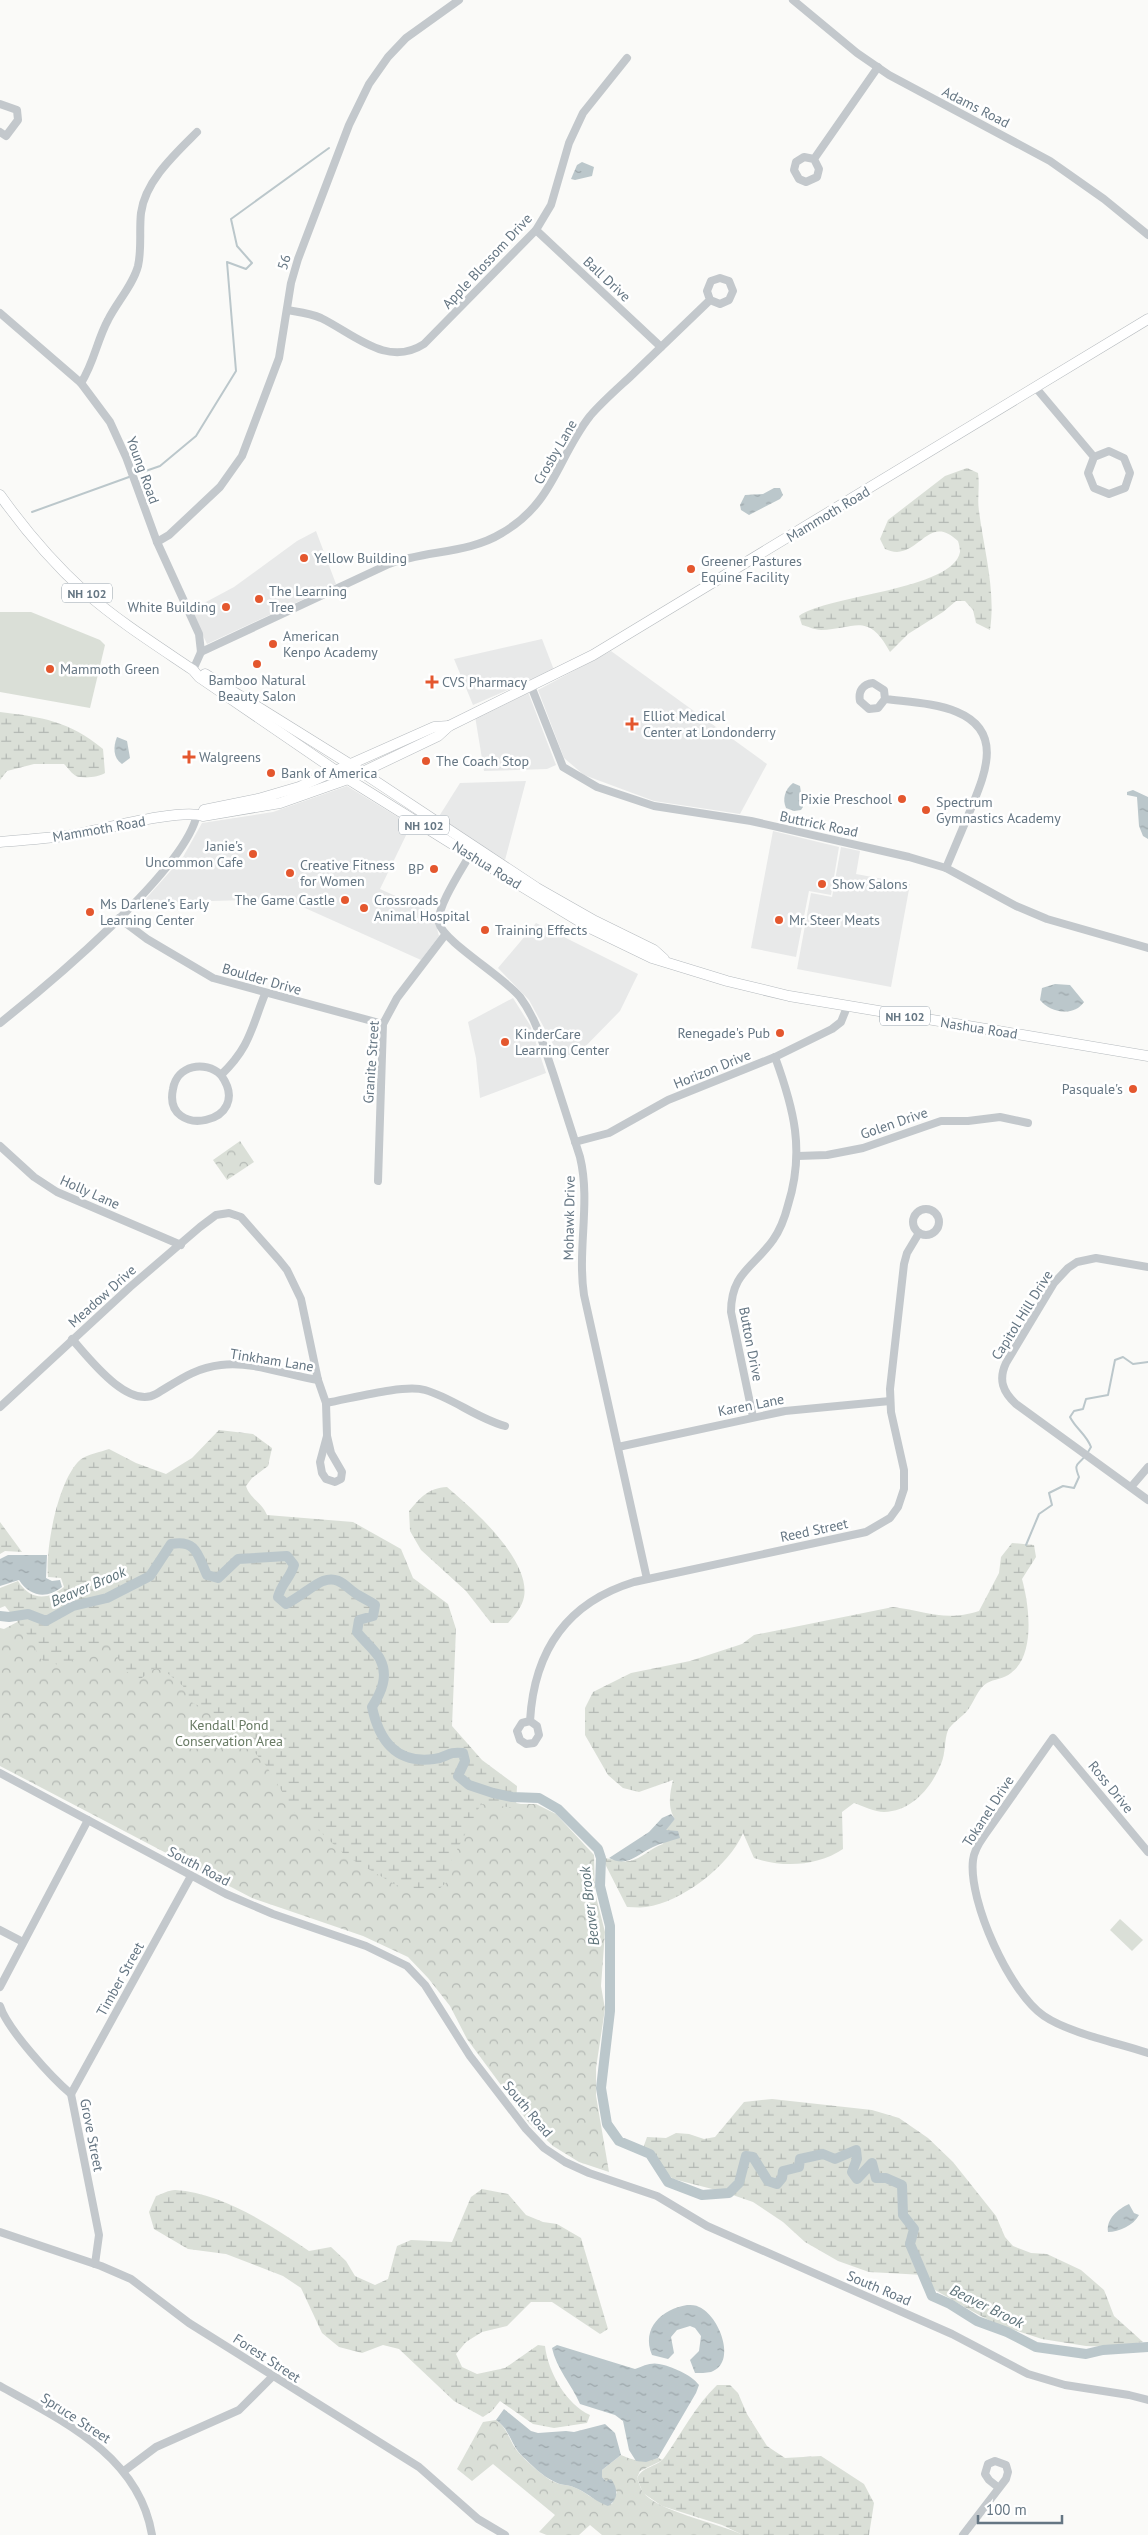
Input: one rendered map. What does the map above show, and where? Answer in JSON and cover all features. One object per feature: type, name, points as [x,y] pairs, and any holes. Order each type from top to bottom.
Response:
[{"type":"main road","name":"Mammoth Road","points":[[0,842],[74,834],[163,818],[197,814],[203,816],[273,805],[348,779],[438,736],[449,726],[531,686],[644,626],[1148,319]]},
{"type":"main road","name":"Nashua Road","points":[[0,495],[34,539],[84,591],[120,619],[193,670],[222,684],[352,765],[472,851],[592,930],[652,958],[666,960],[751,987],[847,1006],[1148,1056]]},
{"type":"main road","name":"Nashua Road","points":[[193,670],[199,678],[348,779],[472,851]]},
{"type":"main road","name":"Mammoth Road","points":[[197,814],[202,810],[258,799],[299,787],[434,728],[449,726]]},
{"type":"street","name":"56","points":[[157,542],[169,534],[220,487],[236,467],[275,371],[298,259],[349,126],[369,84],[388,57],[406,38],[459,0]]},
{"type":"street","name":"Adams Road","points":[[793,0],[878,68],[1050,161],[1104,199],[1148,235]]},
{"type":"street","name":"Apple Blossom Drive","points":[[287,310],[322,319],[380,350],[393,353],[413,350],[430,340],[536,230],[551,205],[569,143],[580,119],[590,102],[628,58]]},
{"type":"street","points":[[814,159],[878,68]]},
{"type":"street","points":[[0,104],[17,110],[18,120],[6,136],[0,132]]},
{"type":"street","points":[[81,383],[89,369],[107,321],[136,271],[139,258],[141,213],[146,194],[183,146],[197,132]]},
{"type":"street","name":"Ball Drive","points":[[536,230],[661,347]]},
{"type":"street","name":"Crosby Lane","points":[[201,652],[389,564],[408,558],[466,548],[484,542],[509,529],[527,515],[544,495],[590,417],[710,300]]},
{"type":"street","name":"Young Road","points":[[0,314],[81,383],[116,433],[157,542],[199,634],[201,652]]},
{"type":"street","points":[[1036,388],[1094,457]]},
{"type":"street","points":[[1109,451],[1124,458],[1130,472],[1125,488],[1109,494],[1094,488],[1088,473],[1094,457],[1109,451]]},
{"type":"street","points":[[193,670],[201,652]]},
{"type":"street","name":"Buttrick Road","points":[[531,686],[563,766],[597,787],[654,806],[751,821],[873,848],[946,868],[1036,915],[1148,948]]},
{"type":"street","points":[[885,698],[956,711],[976,725],[986,743],[988,758],[983,778],[946,868]]},
{"type":"street","points":[[0,1023],[119,918],[182,848],[192,832],[197,814]]},
{"type":"street","points":[[445,935],[439,924],[440,912],[472,851]]},
{"type":"street","name":"Boulder Drive","points":[[119,918],[147,939],[205,974],[226,983],[383,1024]]},
{"type":"street","name":"Granite Street","points":[[378,1181],[383,1024],[397,998],[445,935]]},
{"type":"street","name":"Mohawk Drive","points":[[445,935],[494,972],[509,985],[526,1005],[539,1032],[575,1142],[584,1179],[582,1282],[647,1579]]},
{"type":"street","points":[[221,1075],[236,1061],[246,1044],[265,994]]},
{"type":"street","name":"Horizon Drive","points":[[575,1142],[609,1134],[668,1100],[775,1057],[837,1026],[847,1006]]},
{"type":"street","name":"Button Drive","points":[[753,1417],[731,1312],[731,1300],[740,1276],[777,1234],[790,1200],[798,1156],[793,1116],[775,1057]]},
{"type":"street","points":[[200,1066],[209,1068],[221,1075],[227,1087],[228,1096],[226,1105],[218,1116],[206,1122],[196,1122],[180,1114],[172,1097],[174,1083],[179,1075],[186,1069],[200,1066]]},
{"type":"street","name":"Golen Drive","points":[[798,1156],[827,1155],[857,1149],[940,1121],[968,1121],[1000,1117],[1028,1123]]},
{"type":"street","name":"Holly Lane","points":[[0,1146],[34,1176],[57,1192],[181,1245]]},
{"type":"street","name":"Meadow Drive","points":[[0,1407],[72,1339],[210,1218],[226,1213],[241,1217],[250,1226],[287,1270],[297,1287],[305,1315],[318,1380]]},
{"type":"street","name":"Reed Street","points":[[530,1721],[534,1685],[542,1659],[566,1622],[601,1595],[647,1579],[866,1532],[885,1522],[898,1508],[905,1483],[890,1401],[903,1270],[907,1253],[919,1232]]},
{"type":"street","name":"Capitol Hill Drive","points":[[1148,1267],[1096,1258],[1083,1259],[1068,1268],[1054,1283],[1001,1373],[1003,1387],[1011,1399],[1148,1500]]},
{"type":"street","name":"Tinkham Lane","points":[[72,1339],[119,1387],[130,1394],[145,1398],[154,1395],[183,1376],[220,1365],[246,1366],[318,1380]]},
{"type":"street","points":[[318,1380],[326,1403],[327,1436],[331,1453],[342,1472],[340,1479],[335,1482],[326,1479],[320,1468],[321,1452],[327,1436]]},
{"type":"street","points":[[326,1403],[386,1392],[422,1389],[479,1417],[505,1426]]},
{"type":"street","name":"Karen Lane","points":[[618,1447],[753,1417],[801,1409],[890,1401]]},
{"type":"street","points":[[1131,1487],[1148,1468]]},
{"type":"street","name":"Ross Drive","points":[[1053,1738],[1148,1852]]},
{"type":"street","name":"Tokanel Drive","points":[[1053,1738],[976,1847],[972,1859],[973,1872],[987,1929],[999,1956],[1025,1998],[1044,2016],[1068,2027],[1148,2053]]},
{"type":"street","name":"South Road","points":[[0,1773],[245,1903],[366,1946],[407,1966],[425,1985],[470,2056],[526,2129],[544,2148],[565,2162],[589,2173],[657,2196],[707,2226],[943,2330],[1028,2374],[1065,2385],[1129,2395],[1148,2400]]},
{"type":"street","points":[[0,1987],[88,1820]]},
{"type":"street","name":"Timber Street","points":[[71,2094],[192,1876]]},
{"type":"street","points":[[0,1930],[23,1942]]},
{"type":"street","name":"Grove Street","points":[[0,2006],[16,2033],[71,2094],[98,2235],[95,2264]]},
{"type":"street","name":"Forest Street","points":[[0,2232],[95,2264],[132,2279],[189,2322],[419,2467],[478,2519],[504,2535]]},
{"type":"street","points":[[124,2471],[156,2447],[239,2410],[273,2376]]},
{"type":"street","name":"Spruce Street","points":[[0,2386],[53,2415],[96,2443],[124,2471],[140,2496],[152,2535]]},
{"type":"street","points":[[963,2535],[999,2488]]},
{"type":"shaded area","name":"The Learning Tree","points":[[316,531],[336,584],[207,644],[191,610],[234,587],[297,541]]},
{"type":"shaded area","points":[[542,639],[554,670],[473,705],[454,659]]},
{"type":"shaded area","name":"Elliot Medical Center at Londonderry","points":[[611,651],[767,764],[740,814],[654,801],[584,775],[564,758],[538,690]]},
{"type":"shaded area","points":[[528,692],[556,765],[547,769],[484,771],[475,716]]},
{"type":"shaded area","points":[[526,781],[505,860],[438,818],[460,783]]},
{"type":"shaded area","points":[[347,786],[411,825],[380,889],[431,912],[434,917],[439,936],[421,960],[285,899],[142,903],[183,857],[202,823],[273,812]]},
{"type":"shaded area","points":[[773,831],[839,847],[831,895],[809,891],[796,957],[751,948]]},
{"type":"shaded area","points":[[841,847],[860,851],[856,874],[910,884],[891,987],[797,969],[811,893],[832,897]]},
{"type":"shaded area","points":[[536,923],[638,974],[620,1011],[577,1055],[559,1055],[529,1000],[498,968]]},
{"type":"shaded area","name":"KinderCare Learning Center","points":[[513,998],[530,1025],[546,1073],[480,1098],[476,1058],[468,1022]]},
{"type":"green space","points":[[967,468],[978,473],[978,506],[992,600],[990,630],[976,623],[973,610],[965,601],[956,601],[943,612],[908,634],[890,652],[875,631],[867,627],[860,625],[821,630],[802,625],[799,616],[814,609],[913,583],[936,575],[952,565],[960,552],[958,541],[941,531],[927,536],[906,550],[897,552],[885,549],[880,539],[888,520],[945,476]]},
{"type":"green space","name":"Mammoth Green","points":[[0,612],[31,612],[100,640],[105,645],[90,708],[0,692]]},
{"type":"green space","points":[[0,712],[55,722],[78,732],[103,749],[105,773],[99,776],[79,777],[73,774],[64,764],[34,764],[7,771],[0,780]]},
{"type":"green space","points":[[240,1141],[254,1162],[227,1180],[213,1160]]},
{"type":"green space","points":[[219,1430],[253,1434],[272,1448],[268,1466],[252,1478],[246,1486],[267,1515],[353,1522],[401,1549],[413,1578],[448,1604],[456,1629],[452,1726],[482,1760],[517,1786],[516,1808],[481,1804],[450,1863],[448,1881],[439,1889],[411,1889],[396,1885],[346,1856],[313,1825],[295,1813],[267,1767],[240,1735],[219,1716],[191,1702],[183,1686],[166,1672],[155,1668],[139,1680],[123,1669],[111,1643],[88,1650],[70,1662],[60,1665],[45,1662],[38,1657],[34,1643],[5,1606],[0,1608],[0,1588],[18,1581],[28,1592],[39,1596],[51,1595],[64,1587],[61,1578],[48,1577],[51,1533],[59,1498],[72,1470],[80,1460],[109,1449],[136,1463],[166,1474],[192,1458]]},
{"type":"green space","points":[[447,1487],[498,1536],[519,1567],[524,1583],[524,1597],[520,1608],[508,1623],[491,1623],[466,1591],[421,1550],[410,1531],[409,1511],[417,1501],[430,1491]]},
{"type":"green space","points":[[0,1522],[22,1552],[5,1551],[0,1554]]},
{"type":"green space","points":[[1012,1543],[1034,1545],[1036,1557],[1022,1579],[1028,1615],[1027,1642],[1024,1654],[1019,1665],[1011,1673],[984,1686],[978,1692],[967,1711],[950,1727],[941,1764],[932,1781],[919,1797],[912,1803],[894,1811],[884,1812],[854,1803],[842,1812],[843,1849],[833,1855],[812,1862],[788,1864],[754,1858],[743,1833],[727,1858],[716,1870],[689,1890],[660,1904],[644,1907],[627,1907],[602,1858],[630,1861],[663,1844],[665,1830],[675,1819],[670,1805],[673,1780],[639,1792],[623,1788],[608,1775],[585,1735],[585,1708],[593,1692],[631,1673],[690,1661],[742,1644],[754,1635],[893,1607],[945,1616],[956,1616],[979,1611],[999,1573],[1001,1557]]},
{"type":"green space","name":"Kendall Pond Conservation Area","points":[[75,1615],[505,1801],[536,1804],[556,1814],[594,1855],[595,1893],[605,1932],[601,1986],[605,2009],[596,2068],[596,2096],[609,2172],[579,2162],[553,2146],[529,2123],[467,2039],[450,2006],[428,1978],[408,1957],[363,1936],[252,1898],[0,1766],[0,1628],[4,1629],[19,1621]]},
{"type":"green space","points":[[1120,1919],[1143,1940],[1132,1951],[1110,1930]]},
{"type":"green space","points":[[772,2099],[872,2110],[899,2118],[928,2138],[953,2162],[996,2216],[1005,2237],[1013,2246],[1031,2253],[1047,2254],[1081,2270],[1104,2290],[1114,2316],[1143,2342],[1112,2347],[1086,2346],[1042,2339],[996,2324],[935,2290],[924,2275],[869,2272],[838,2261],[805,2242],[783,2222],[753,2202],[724,2192],[673,2179],[642,2151],[647,2137],[666,2138],[676,2133],[689,2134],[704,2139],[715,2137],[744,2102]]},
{"type":"green space","points":[[482,2189],[508,2194],[526,2215],[543,2222],[557,2224],[581,2238],[608,2329],[600,2334],[552,2302],[531,2302],[507,2326],[482,2332],[466,2342],[456,2354],[462,2367],[477,2374],[505,2368],[538,2345],[545,2346],[550,2366],[560,2386],[573,2403],[590,2415],[587,2423],[554,2428],[533,2424],[500,2401],[492,2411],[483,2417],[454,2401],[399,2349],[383,2345],[362,2353],[339,2347],[322,2333],[301,2288],[283,2276],[226,2254],[188,2249],[154,2229],[149,2212],[156,2196],[170,2191],[193,2192],[211,2197],[262,2221],[309,2251],[331,2247],[346,2261],[355,2276],[375,2285],[388,2279],[397,2246],[411,2240],[452,2242],[471,2197]]},
{"type":"green space","points":[[717,2385],[730,2385],[738,2393],[747,2414],[767,2446],[785,2458],[821,2456],[864,2484],[874,2503],[869,2535],[743,2535],[722,2525],[662,2506],[643,2493],[637,2478],[643,2471],[664,2458],[695,2411]]},
{"type":"green space","points":[[496,2420],[505,2429],[518,2452],[543,2475],[555,2483],[575,2487],[606,2503],[612,2504],[617,2492],[602,2477],[602,2470],[621,2455],[639,2461],[658,2458],[663,2460],[640,2471],[637,2478],[642,2490],[650,2499],[674,2511],[743,2535],[602,2535],[590,2525],[579,2535],[547,2535],[539,2532],[555,2515],[493,2464],[472,2481],[457,2469],[483,2422]]},
{"type":"water","points":[[582,162],[594,167],[592,176],[575,180],[571,179],[577,165]]},
{"type":"water","points":[[774,488],[780,488],[783,495],[780,499],[749,515],[741,510],[740,505],[745,495],[763,494]]},
{"type":"water","points":[[117,737],[127,741],[130,758],[122,764],[117,759],[115,752]]},
{"type":"water","points":[[793,783],[800,786],[803,807],[801,810],[794,811],[786,808],[785,805],[785,794]]},
{"type":"water","points":[[1133,790],[1148,797],[1148,839],[1143,836],[1139,826],[1137,797],[1127,795],[1127,792]]},
{"type":"water","points":[[1055,984],[1070,985],[1084,1002],[1074,1010],[1062,1012],[1050,1008],[1040,1000],[1042,988]]},
{"type":"water","points":[[8,1555],[47,1555],[46,1578],[52,1581],[60,1580],[62,1587],[45,1595],[33,1593],[23,1586],[19,1580],[0,1586],[0,1559]]},
{"type":"water","points":[[671,1814],[675,1819],[666,1830],[678,1831],[680,1838],[656,1846],[627,1861],[616,1861],[609,1858],[649,1832],[662,1818]]},
{"type":"water","points":[[1129,2204],[1134,2213],[1139,2215],[1137,2219],[1126,2227],[1108,2232],[1109,2223],[1114,2215]]},
{"type":"water","points":[[687,2305],[696,2306],[706,2312],[713,2319],[723,2339],[723,2359],[719,2367],[711,2372],[695,2373],[690,2360],[699,2351],[701,2336],[695,2328],[690,2326],[677,2330],[671,2337],[674,2353],[668,2359],[652,2355],[649,2336],[656,2321],[669,2311]]},
{"type":"water","points":[[557,2345],[635,2369],[650,2364],[664,2365],[696,2381],[699,2385],[696,2393],[658,2458],[646,2462],[636,2461],[629,2450],[623,2421],[615,2415],[580,2404],[554,2355],[552,2348]]},
{"type":"water","points":[[504,2409],[531,2431],[538,2433],[574,2432],[605,2424],[615,2433],[621,2455],[602,2470],[602,2477],[606,2481],[611,2479],[615,2486],[616,2497],[614,2501],[608,2506],[575,2487],[556,2483],[537,2470],[519,2453],[504,2428],[496,2420]]},
{"type":"waterway","points":[[137,474],[160,466],[196,436],[236,371],[227,262],[246,269],[252,263],[237,246],[231,219],[329,148]]},
{"type":"waterway","points":[[32,512],[129,477]]},
{"type":"waterway","points":[[1088,1452],[1091,1447],[1089,1442],[1070,1417],[1074,1411],[1083,1409],[1086,1399],[1108,1395],[1115,1360],[1123,1357],[1133,1364],[1148,1362]]},
{"type":"waterway","points":[[1026,1545],[1039,1514],[1052,1505],[1049,1493],[1063,1486],[1074,1488],[1079,1477],[1076,1466],[1085,1456]]},
{"type":"waterway","name":"Beaver Brook","points":[[0,1616],[9,1617],[28,1614],[46,1621],[73,1606],[107,1598],[150,1576],[171,1544],[180,1543],[186,1544],[195,1550],[207,1575],[218,1578],[238,1559],[287,1556],[294,1565],[278,1597],[286,1604],[323,1581],[334,1580],[342,1583],[375,1605],[373,1616],[359,1620],[357,1632],[376,1653],[383,1665],[383,1684],[372,1707],[379,1730],[391,1747],[409,1758],[421,1760],[463,1753],[465,1761],[458,1776],[469,1785],[512,1797],[539,1798],[558,1809],[598,1849],[601,1858],[600,1886],[610,1926],[610,2011],[601,2088],[607,2124],[619,2141],[650,2154],[668,2182],[702,2195],[729,2193],[739,2183],[746,2156],[753,2157],[768,2181],[777,2184],[782,2178],[783,2171],[799,2167],[800,2159],[823,2154],[835,2159],[856,2150],[857,2159],[852,2172],[857,2179],[872,2163],[876,2178],[886,2178],[902,2185],[903,2215],[914,2229],[910,2244],[932,2296],[950,2304],[977,2321],[1007,2332],[1036,2347],[1086,2354],[1103,2350],[1148,2347]]},
{"type":"place","name":"Yellow Building","points":[[304,558]]},
{"type":"place","name":"Greener Pastures Equine Facility","points":[[691,569]]},
{"type":"place","name":"The Learning Tree","points":[[259,599]]},
{"type":"place","name":"White Building","points":[[226,607]]},
{"type":"place","name":"American Kenpo Academy","points":[[273,644]]},
{"type":"place","name":"Bamboo Natural Beauty Salon","points":[[257,664]]},
{"type":"place","name":"Mammoth Green","points":[[50,669]]},
{"type":"place","name":"CVS Pharmacy","points":[[432,682]]},
{"type":"place","name":"Elliot Medical Center at Londonderry","points":[[632,724]]},
{"type":"place","name":"Walgreens","points":[[189,757]]},
{"type":"place","name":"The Coach Stop","points":[[426,761]]},
{"type":"place","name":"Bank of America","points":[[271,773]]},
{"type":"place","name":"Pixie Preschool","points":[[902,799]]},
{"type":"place","name":"Spectrum Gymnastics Academy","points":[[926,810]]},
{"type":"place","name":"Janie's Uncommon Cafe","points":[[253,854]]},
{"type":"place","name":"BP","points":[[434,869]]},
{"type":"place","name":"Creative Fitness for Women","points":[[290,873]]},
{"type":"place","name":"Show Salons","points":[[822,884]]},
{"type":"place","name":"The Game Castle","points":[[345,900]]},
{"type":"place","name":"Crossroads Animal Hospital","points":[[364,908]]},
{"type":"place","name":"Ms Darlene's Early Learning Center","points":[[90,912]]},
{"type":"place","name":"Mr. Steer Meats","points":[[779,920]]},
{"type":"place","name":"Training Effects","points":[[485,930]]},
{"type":"place","name":"Renegade's Pub","points":[[780,1033]]},
{"type":"place","name":"KinderCare Learning Center","points":[[505,1042]]},
{"type":"place","name":"Pasquale's","points":[[1133,1089]]}]
